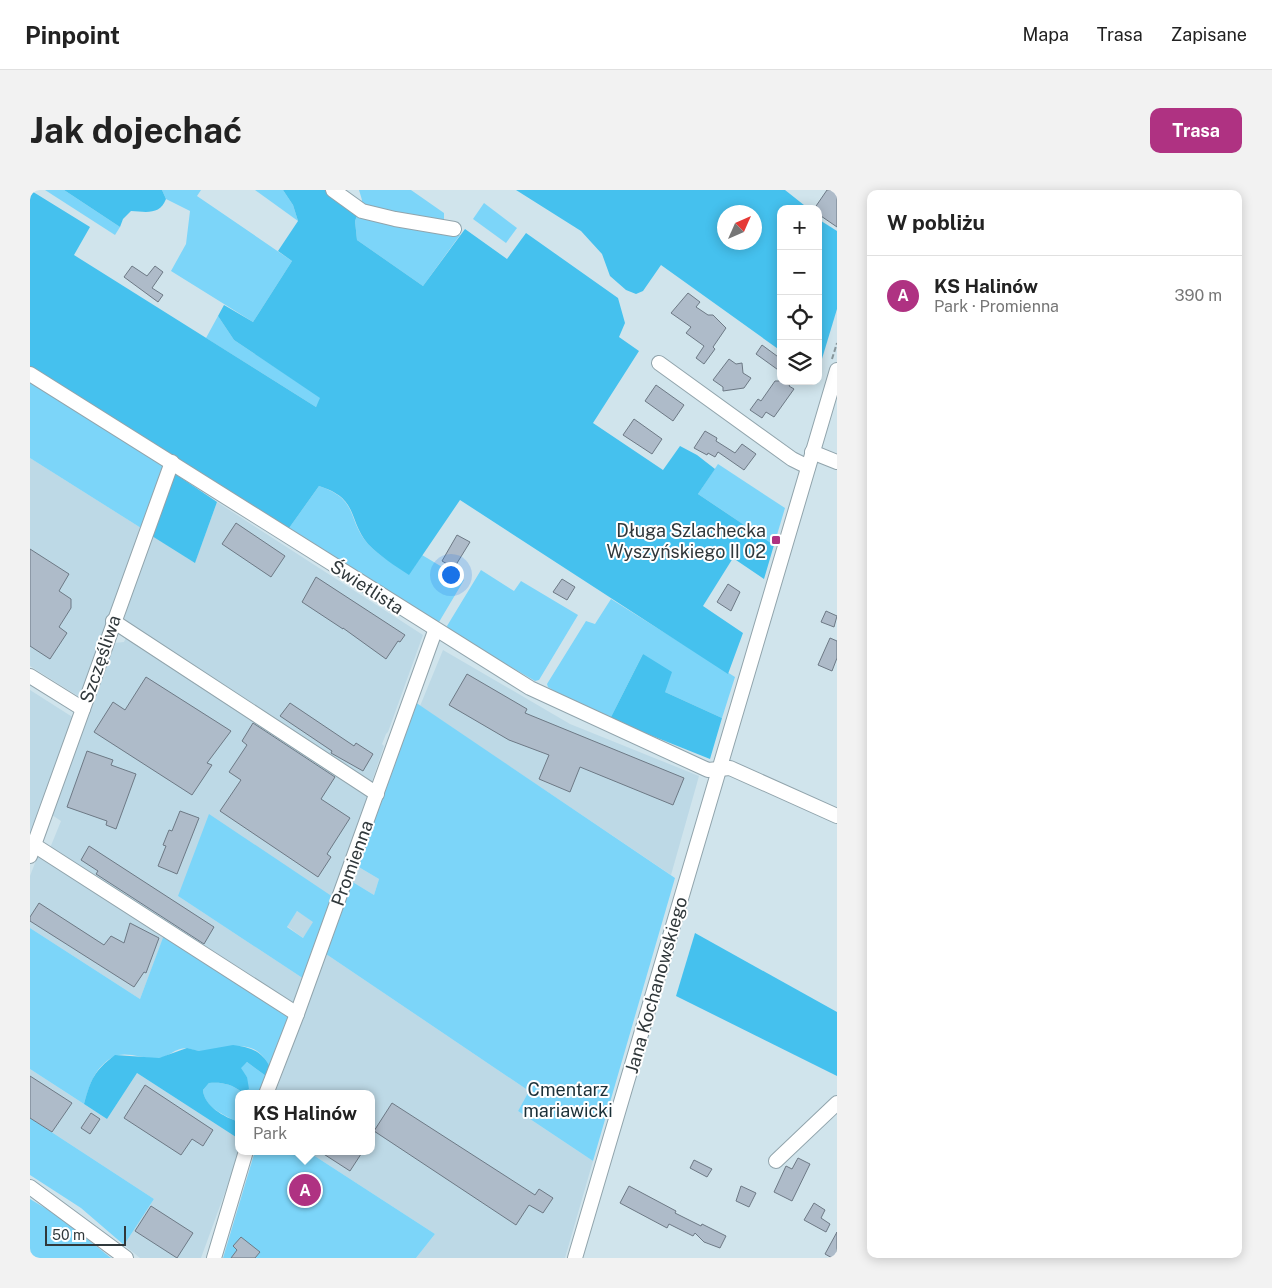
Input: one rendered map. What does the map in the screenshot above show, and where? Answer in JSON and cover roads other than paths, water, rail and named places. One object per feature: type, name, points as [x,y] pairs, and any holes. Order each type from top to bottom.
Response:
[{"type":"street","points":[[333,190],[362,211],[395,219],[454,229]]},
{"type":"street","points":[[659,363],[792,459],[808,467]]},
{"type":"street","name":"Jana Kochanowskiego","points":[[576,1258],[837,370]]},
{"type":"street","name":"Świetlista","points":[[30,374],[172,462],[436,631],[530,688],[584,715],[708,770],[730,768],[837,816]]},
{"type":"street","points":[[812,452],[837,462]]},
{"type":"street","name":"Szczęśliwa","points":[[32,850],[113,621],[172,462]]},
{"type":"street","points":[[113,621],[376,794]]},
{"type":"street","name":"Promienna","points":[[268,1090],[298,1014],[436,631]]},
{"type":"street","points":[[30,676],[83,709]]},
{"type":"street","points":[[32,850],[298,1014]]},
{"type":"street","points":[[776,1161],[837,1103]]},
{"type":"street","points":[[214,1258],[245,1155]]},
{"type":"street","points":[[30,1187],[126,1258]]},
{"type":"place","name":"Długa Szlachecka Wyszyńskiego II 02","points":[[776,540]]},
{"type":"place","name":"KS Halinów","points":[[305,1190]]},
{"type":"park label","name":"Cmentarz mariawicki","points":[[568,1100]]}]
